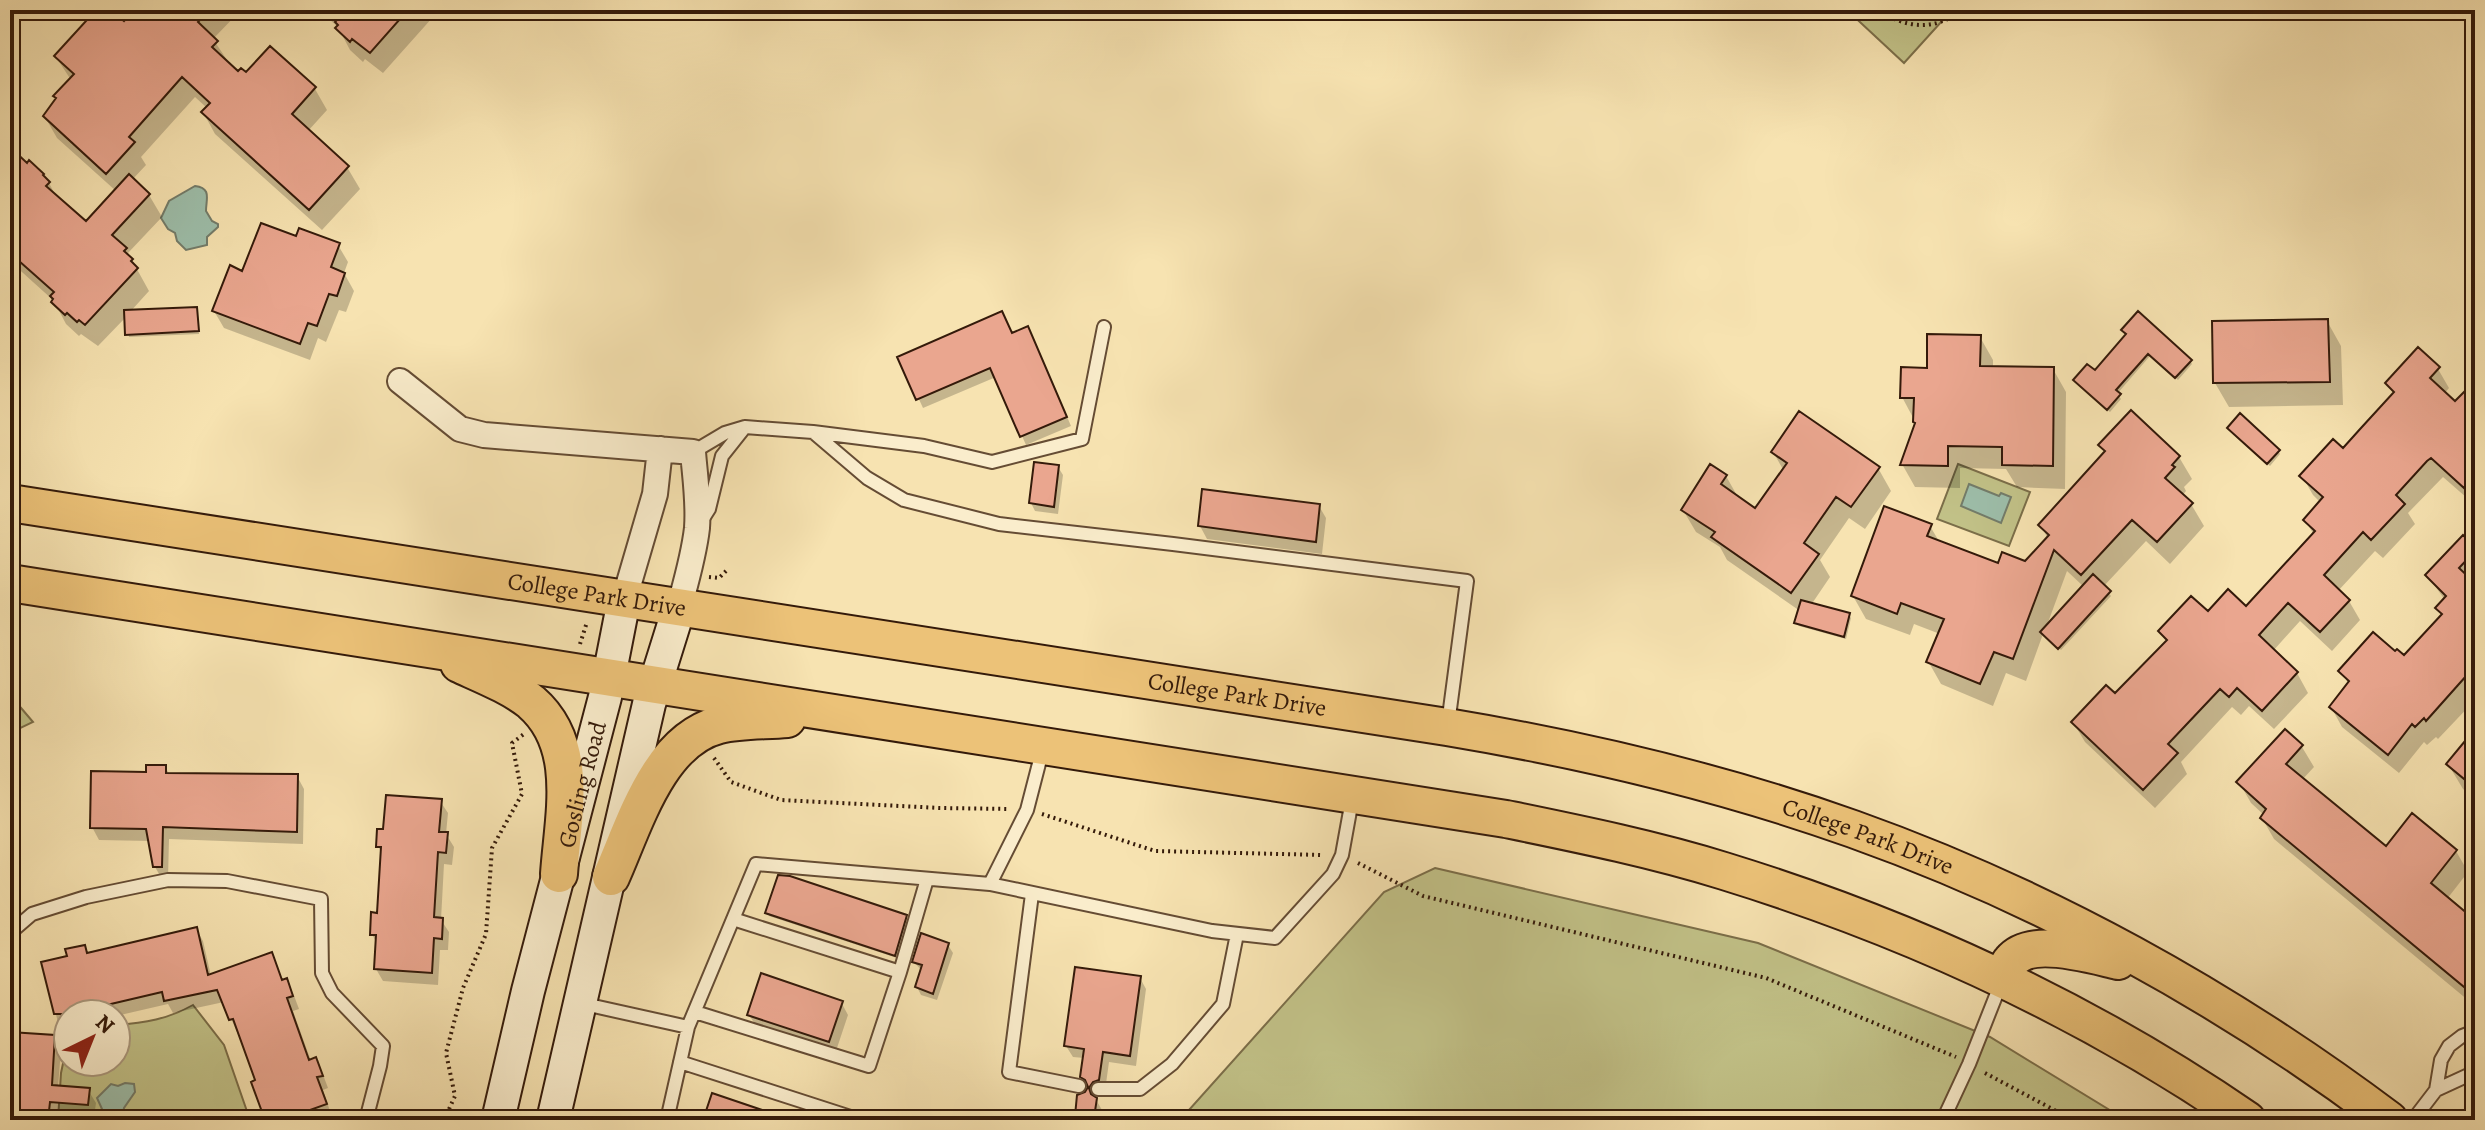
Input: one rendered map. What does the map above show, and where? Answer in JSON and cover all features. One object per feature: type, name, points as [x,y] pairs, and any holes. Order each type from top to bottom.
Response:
[{"type":"main road","name":"College Park Drive","points":[[10,503],[1447,727],[1528,741],[1675,774],[1852,828],[2017,896],[2110,942],[2284,1045],[2389,1120]]},
{"type":"main road","points":[[10,583],[1353,794],[1581,834],[1722,870],[1848,913],[2003,978],[2102,1031],[2247,1120]]},
{"type":"main road","name":"Gosling Road","points":[[498,1120],[610,677],[624,600]]},
{"type":"main road","name":"Gosling Road","points":[[553,1120],[649,704],[679,608]]},
{"type":"main road","points":[[429,648],[528,700],[546,717],[560,743],[566,774],[559,874]]},
{"type":"main road","points":[[611,877],[654,781],[675,752],[697,733],[720,724],[848,714]]},
{"type":"main road","points":[[2003,978],[2011,961],[2022,952],[2037,949],[2074,951],[2158,971]]},
{"type":"street","points":[[400,381],[460,429],[484,435],[693,452]]},
{"type":"street","name":"Gosling Road","points":[[624,600],[655,494],[660,449]]},
{"type":"street","name":"Gosling Road","points":[[679,608],[697,528],[693,452]]},
{"type":"lane","points":[[693,452],[725,433],[745,427],[924,446],[992,462],[1082,439],[1104,327]]},
{"type":"lane","points":[[697,528],[709,509],[722,456],[745,427]]},
{"type":"lane","points":[[813,432],[867,478],[904,500],[999,524],[1467,581],[1447,727]]},
{"type":"lane","points":[[990,884],[1027,810],[1044,745]]},
{"type":"lane","points":[[667,1120],[688,1027],[756,864],[990,884],[1212,931],[1275,938],[1333,874],[1342,855],[1353,794]]},
{"type":"lane","points":[[695,1012],[869,1066],[927,879]]},
{"type":"lane","points":[[10,933],[32,914],[86,897],[168,880],[227,881],[321,899],[322,973],[332,993],[383,1046],[366,1120]]},
{"type":"lane","points":[[1032,894],[1009,1072],[1079,1086]]},
{"type":"lane","points":[[733,919],[900,972]]},
{"type":"lane","points":[[1098,1089],[1140,1089],[1172,1064],[1223,1004],[1237,934]]},
{"type":"lane","points":[[1943,1120],[2003,978]]},
{"type":"lane","points":[[580,1003],[688,1027]]},
{"type":"lane","points":[[2436,1090],[2441,1060],[2449,1046],[2475,1031]]},
{"type":"lane","points":[[680,1062],[860,1120]]},
{"type":"lane","points":[[2413,1120],[2436,1090],[2475,1072]]},
{"type":"path","points":[[1878,10],[1906,23],[1926,26],[1944,22],[1962,10]]},
{"type":"path","points":[[444,1120],[455,1096],[446,1053],[463,988],[486,934],[492,848],[522,794],[512,743],[546,717]]},
{"type":"path","points":[[697,733],[731,782],[781,800],[1027,810],[1155,851],[1342,855],[1423,896],[1766,978],[1969,1064],[2073,1120]]},
{"type":"green space","points":[[1847,10],[1952,10],[1904,63]]},
{"type":"green space","points":[[1958,464],[2030,492],[2009,546],[1937,519]]},
{"type":"green space","points":[[10,695],[33,722],[10,733]]},
{"type":"green space","points":[[1435,868],[1758,943],[1990,1037],[2126,1120],[1180,1120],[1384,892]]},
{"type":"green space","points":[[193,1005],[224,1045],[250,1120],[58,1120],[61,1078],[132,1078],[132,1023],[174,1014]]},
{"type":"shaded area","points":[[195,186],[206,192],[206,211],[218,227],[207,237],[207,245],[186,250],[161,218],[169,201]]},
{"type":"shaded area","points":[[1969,484],[1999,496],[2001,493],[2011,497],[2001,523],[1961,506]]},
{"type":"shaded area","points":[[111,1084],[118,1086],[134,1084],[135,1092],[124,1108],[122,1120],[100,1120],[102,1109],[97,1098]]},
{"type":"building","points":[[96,10],[111,10],[124,21],[134,10],[209,10],[198,22],[218,41],[212,47],[238,71],[241,68],[246,72],[270,46],[316,87],[292,114],[349,166],[309,210],[201,112],[210,103],[182,77],[129,137],[135,142],[106,174],[43,116],[56,98],[53,96],[74,74],[54,56]]},
{"type":"building","points":[[346,10],[408,10],[370,53],[352,39],[350,42],[335,28],[338,25],[335,22]]},
{"type":"building","points":[[10,147],[44,174],[50,182],[46,186],[86,221],[129,174],[150,194],[112,235],[127,248],[124,251],[138,268],[85,325],[67,313],[65,315],[51,302],[53,299],[50,296],[54,292],[10,253]]},
{"type":"building","points":[[261,223],[296,236],[299,228],[340,243],[331,267],[345,273],[337,296],[329,294],[317,326],[308,323],[300,344],[212,311],[230,265],[242,271]]},
{"type":"building","points":[[197,307],[199,331],[125,335],[124,310]]},
{"type":"building","points":[[1002,311],[1012,333],[1028,326],[1067,417],[1020,437],[990,368],[916,400],[897,357]]},
{"type":"building","points":[[2138,311],[2192,360],[2175,378],[2148,354],[2116,390],[2121,394],[2107,410],[2073,380],[2087,364],[2095,370],[2126,334],[2121,330]]},
{"type":"building","points":[[2328,319],[2330,382],[2213,383],[2212,321]]},
{"type":"building","points":[[1927,334],[1981,335],[1980,366],[2054,367],[2053,466],[2002,465],[2002,447],[1948,446],[1948,466],[1900,465],[1915,423],[1914,398],[1900,398],[1901,367],[1927,368]]},
{"type":"building","points":[[2418,347],[2440,367],[2430,378],[2455,401],[2466,390],[2475,399],[2475,475],[2464,488],[2431,458],[2427,461],[2396,495],[2405,504],[2371,540],[2363,532],[2324,575],[2350,600],[2320,632],[2288,603],[2259,635],[2298,672],[2262,711],[2237,688],[2229,697],[2220,689],[2168,744],[2178,753],[2143,790],[2071,722],[2106,685],[2115,693],[2167,640],[2158,631],[2191,596],[2208,611],[2228,589],[2246,606],[2315,531],[2303,520],[2323,497],[2299,476],[2333,439],[2343,448],[2394,392],[2385,383]]},
{"type":"building","points":[[2131,410],[2180,456],[2165,478],[2193,503],[2157,542],[2132,520],[2081,575],[2054,550],[2013,659],[1994,652],[1980,684],[1926,662],[1944,619],[1901,603],[1897,614],[1851,596],[1884,506],[1932,524],[1927,536],[1998,563],[2002,552],[2025,561],[2049,535],[2038,525],[2105,451],[2098,445]]},
{"type":"building","points":[[1799,411],[1880,467],[1851,507],[1836,497],[1804,543],[1819,554],[1791,593],[1711,537],[1715,532],[1681,510],[1710,464],[1727,475],[1721,484],[1755,508],[1787,463],[1771,452]]},
{"type":"building","points":[[2240,413],[2280,450],[2267,464],[2227,428]]},
{"type":"building","points":[[1034,462],[1059,465],[1054,507],[1029,503]]},
{"type":"building","points":[[1202,489],[1320,504],[1316,542],[1198,526]]},
{"type":"building","points":[[2463,535],[2475,547],[2475,551],[2459,568],[2475,583],[2475,666],[2426,721],[2424,718],[2415,727],[2412,724],[2388,755],[2329,707],[2349,681],[2338,671],[2373,632],[2404,655],[2442,614],[2435,608],[2446,596],[2425,575]]},
{"type":"building","points":[[2093,574],[2111,591],[2058,649],[2040,632]]},
{"type":"building","points":[[1801,600],[1850,613],[1844,637],[1794,623]]},
{"type":"building","points":[[2285,729],[2303,745],[2286,764],[2386,846],[2412,813],[2457,850],[2431,883],[2475,920],[2475,996],[2260,818],[2266,809],[2236,782]]},
{"type":"building","points":[[2465,741],[2475,750],[2475,788],[2446,764]]},
{"type":"building","points":[[146,765],[166,765],[166,773],[298,774],[297,832],[163,827],[162,867],[153,867],[146,829],[90,828],[91,771],[146,772]]},
{"type":"building","points":[[386,795],[442,799],[439,832],[448,832],[446,853],[438,852],[434,917],[443,918],[442,939],[434,938],[432,973],[374,969],[376,935],[370,935],[371,912],[377,913],[381,847],[376,847],[377,829],[383,829]]},
{"type":"building","points":[[778,875],[790,876],[907,915],[895,956],[765,913]]},
{"type":"building","points":[[197,927],[208,975],[272,952],[282,980],[287,978],[293,996],[287,998],[309,1060],[316,1057],[323,1076],[317,1077],[327,1104],[282,1120],[265,1120],[251,1082],[255,1080],[233,1019],[229,1020],[217,990],[164,1001],[162,992],[132,999],[52,998],[52,1006],[41,962],[67,956],[65,949],[85,945],[87,953]]},
{"type":"building","points":[[921,933],[949,943],[933,994],[915,987],[922,965],[912,962]]},
{"type":"building","points":[[1075,967],[1141,976],[1130,1056],[1103,1052],[1099,1080],[1089,1088],[1097,1098],[1094,1118],[1075,1116],[1077,1095],[1088,1087],[1080,1077],[1084,1049],[1064,1046]]},
{"type":"building","points":[[761,973],[843,1001],[829,1042],[747,1015]]},
{"type":"building","points":[[10,1032],[52,1035],[52,1085],[90,1088],[88,1105],[50,1102],[48,1120],[10,1120]]},
{"type":"building","points":[[712,1093],[783,1117],[782,1120],[703,1120]]}]
